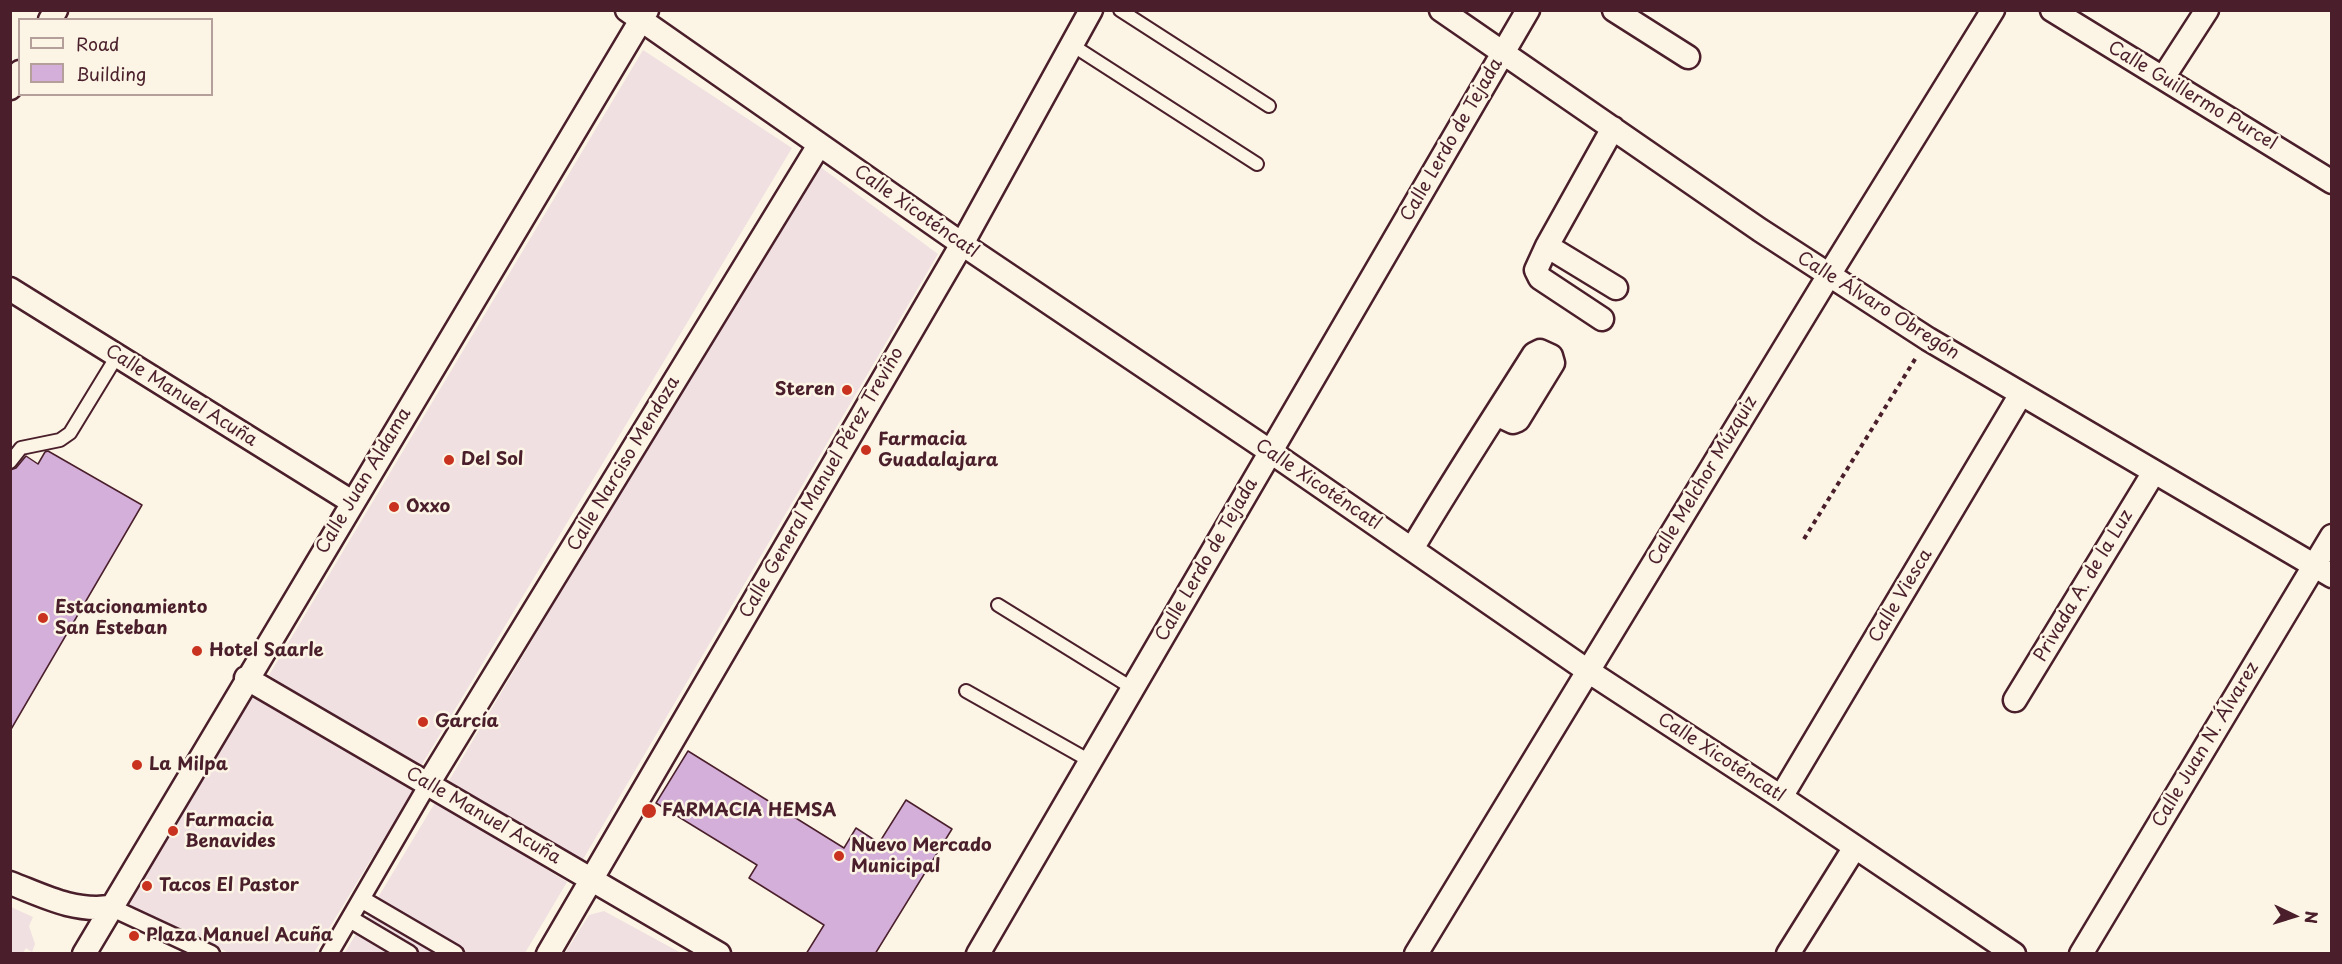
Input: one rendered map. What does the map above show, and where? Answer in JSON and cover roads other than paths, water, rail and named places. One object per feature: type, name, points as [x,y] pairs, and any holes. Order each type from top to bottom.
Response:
[{"type":"street","name":"Calle General Manuel Pérez Treviño","points":[[548,954],[962,244],[1091,10]]},
{"type":"street","name":"Calle Álvaro Obregón","points":[[1441,10],[1829,275],[1928,339],[2323,570]]},
{"type":"street","name":"Calle Lerdo de Tejada","points":[[978,954],[1528,10]]},
{"type":"street","points":[[1614,10],[1688,57]]},
{"type":"street","name":"Calle Melchor Múzquiz","points":[[1416,954],[1993,10]]},
{"type":"street","name":"Calle Guillermo Purcel","points":[[2052,10],[2329,175]]},
{"type":"street","points":[[2163,78],[2207,10]]},
{"type":"street","name":"Calle Xicoténcatl","points":[[638,14],[819,145],[962,244],[1271,452],[1588,671],[1781,797],[2014,954]]},
{"type":"street","name":"Calle Juan Aldama","points":[[84,954],[638,14]]},
{"type":"street","points":[[10,88],[18,75]]},
{"type":"street","points":[[1602,319],[1540,278],[1536,266],[1613,128]]},
{"type":"street","name":"Calle Narciso Mendoza","points":[[428,784],[819,145]]},
{"type":"street","points":[[1547,246],[1616,288]]},
{"type":"street","name":"Calle Manuel Acuña","points":[[10,289],[352,502]]},
{"type":"street","name":"Calle Viesca","points":[[1781,797],[2021,394]]},
{"type":"street","points":[[1412,549],[1496,414]]},
{"type":"street","name":"Privada A. de la Luz","points":[[2015,700],[2154,472]]},
{"type":"street","name":"Calle Juan N. Álvarez","points":[[2081,954],[2323,570],[2331,536]]},
{"type":"street","name":"Calle Manuel Acuña","points":[[246,678],[719,954]]},
{"type":"street","points":[[335,952],[361,899],[428,784]]},
{"type":"street","points":[[1788,954],[1855,847]]},
{"type":"street","points":[[10,883],[73,907],[86,909],[110,907],[211,954]]},
{"type":"street","points":[[361,899],[455,954]]},
{"type":"street","points":[[350,919],[410,954]]},
{"type":"lane","points":[[1120,10],[1269,106]]},
{"type":"lane","points":[[1072,45],[1257,164]]},
{"type":"lane","points":[[10,462],[21,448],[65,437],[117,356]]},
{"type":"lane","points":[[998,605],[1132,688]]},
{"type":"lane","points":[[966,690],[1090,761]]},
{"type":"place","name":"Steren","points":[[847,390]]},
{"type":"place","name":"Farmacia Guadalajara","points":[[866,450]]},
{"type":"place","name":"Del Sol","points":[[449,460]]},
{"type":"place","name":"Oxxo","points":[[394,507]]},
{"type":"place","name":"Estacionamiento San Esteban","points":[[43,618]]},
{"type":"place","name":"Hotel Saarle","points":[[197,651]]},
{"type":"place","name":"García","points":[[423,722]]},
{"type":"place","name":"La Milpa","points":[[137,765]]},
{"type":"place","name":"FARMACIA HEMSA","points":[[649,811]]},
{"type":"place","name":"Farmacia Benavides","points":[[173,831]]},
{"type":"place","name":"Nuevo Mercado Municipal","points":[[839,856]]},
{"type":"place","name":"Tacos El Pastor","points":[[147,886]]},
{"type":"place","name":"Plaza Manuel Acuña","points":[[134,936]]}]
